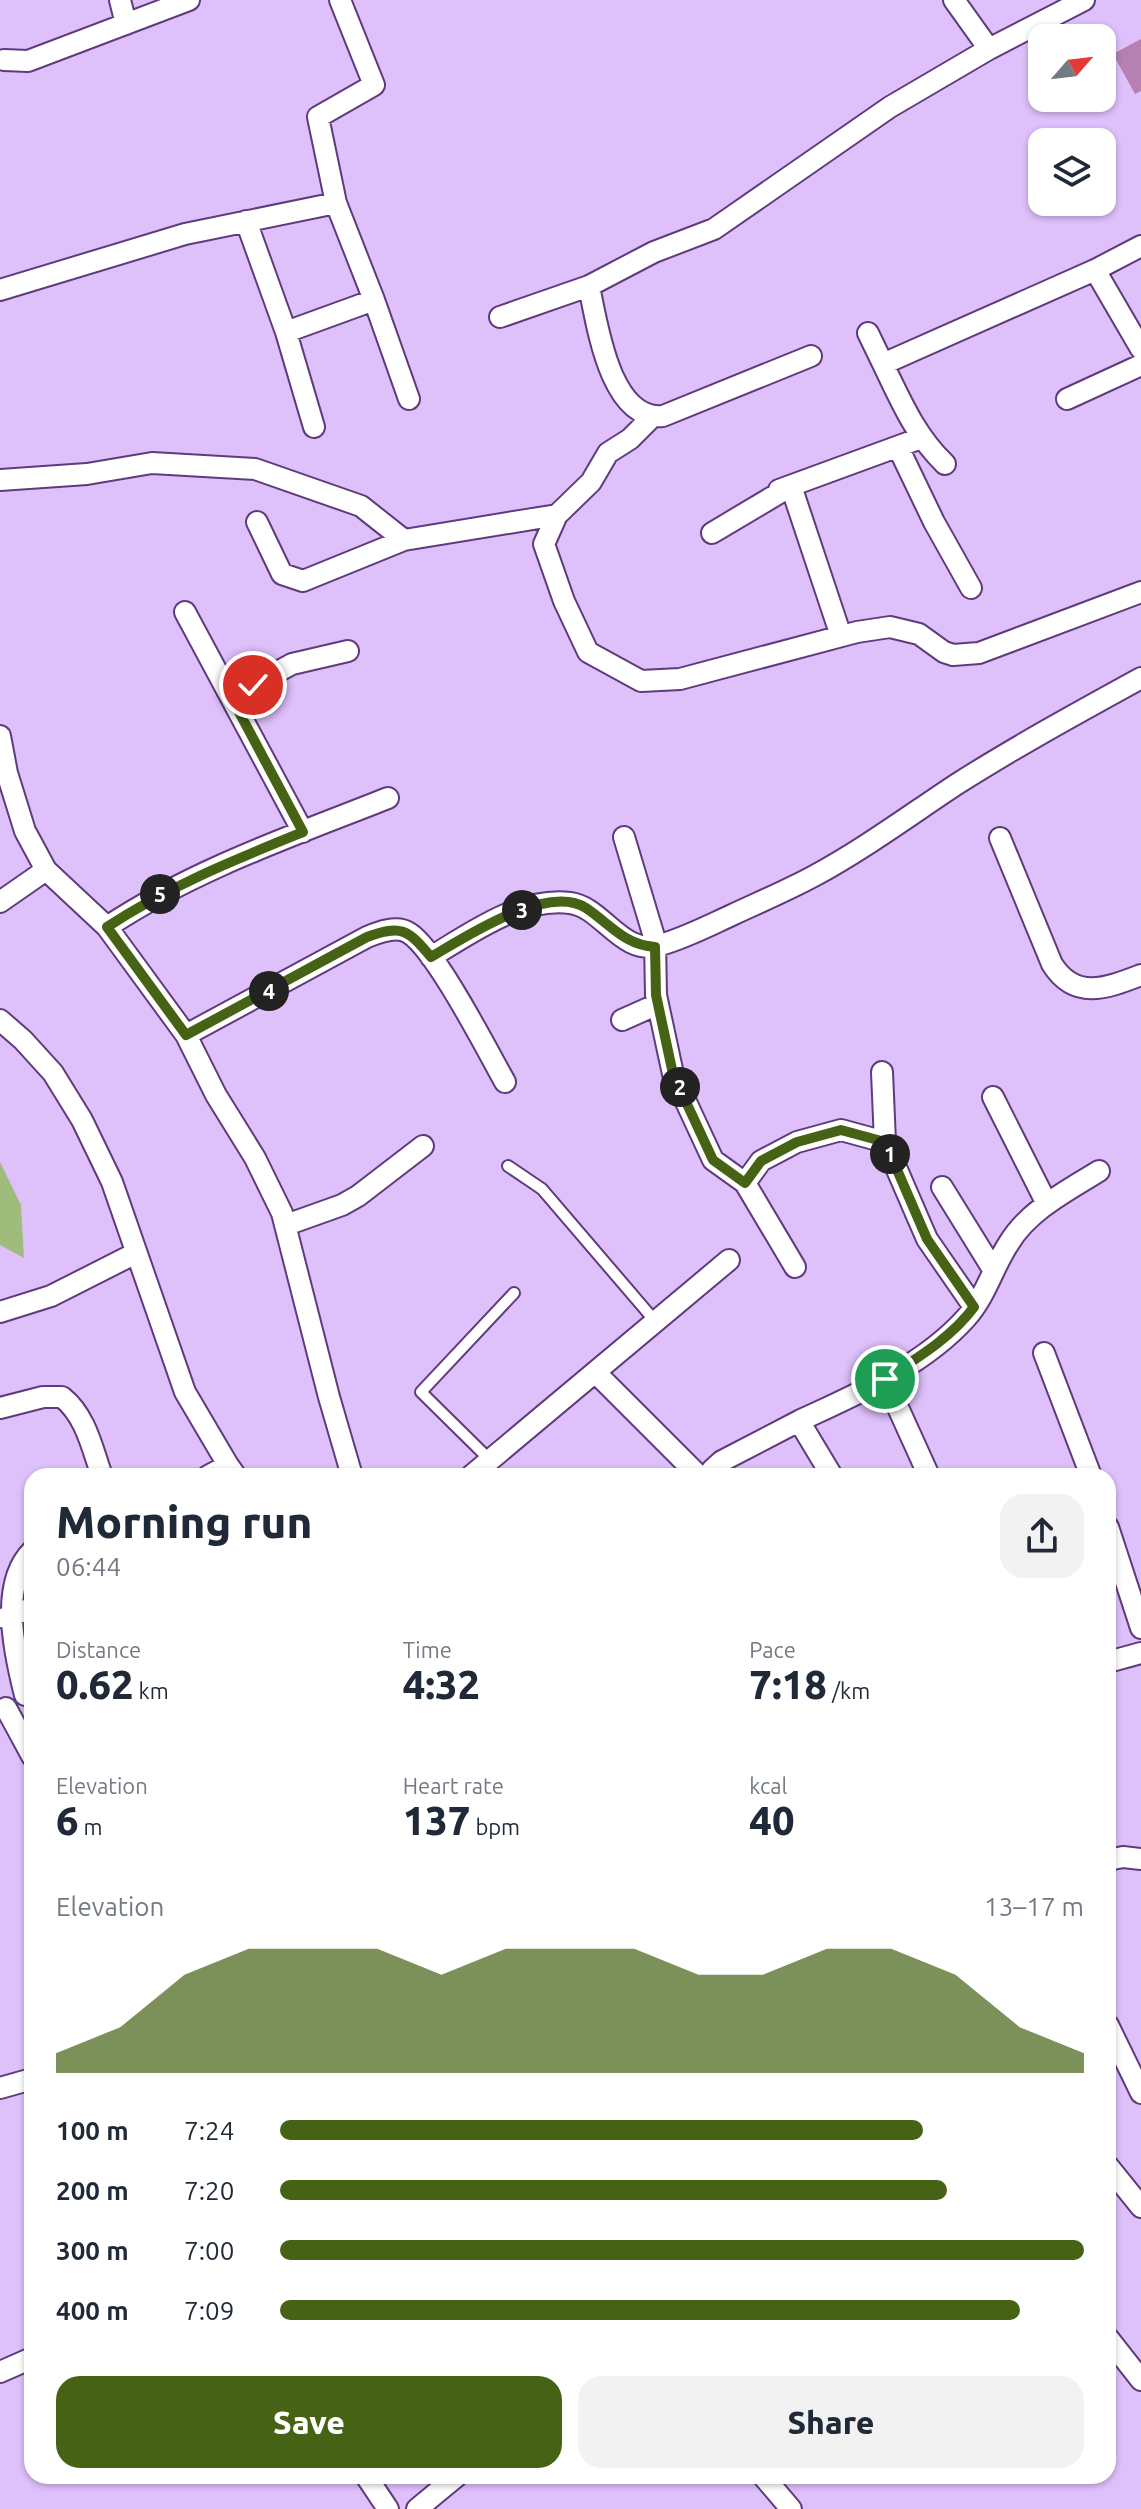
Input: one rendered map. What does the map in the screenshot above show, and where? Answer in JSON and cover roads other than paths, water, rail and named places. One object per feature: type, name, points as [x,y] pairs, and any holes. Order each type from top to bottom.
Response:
[{"type":"street","points":[[120,0],[126,24]]},
{"type":"street","points":[[4,60],[28,61],[189,0]]},
{"type":"street","points":[[340,0],[374,85],[318,117],[336,203],[409,399]]},
{"type":"street","points":[[954,0],[989,49]]},
{"type":"street","points":[[500,317],[589,286],[654,252],[714,229],[890,107],[989,49],[1084,0]]},
{"type":"street","points":[[0,290],[185,234],[336,203]]},
{"type":"street","points":[[246,221],[286,332],[314,427]]},
{"type":"street","points":[[883,364],[1095,270],[1141,246]]},
{"type":"street","points":[[1095,270],[1141,349]]},
{"type":"street","points":[[589,286],[608,365],[631,405],[641,414],[652,417],[677,411],[811,356]]},
{"type":"street","points":[[286,332],[374,300]]},
{"type":"street","points":[[868,333],[921,438],[945,464]]},
{"type":"street","points":[[1067,399],[1141,365]]},
{"type":"street","points":[[652,417],[630,439],[608,453],[591,482],[557,515],[544,544],[564,601],[588,652],[641,681],[680,679],[881,628],[904,628],[919,634],[944,652],[963,655],[979,653],[1141,592]]},
{"type":"street","points":[[737,505],[921,438]]},
{"type":"street","points":[[898,447],[934,522],[971,588]]},
{"type":"street","points":[[0,480],[87,474],[152,463],[255,469],[361,506],[404,540]]},
{"type":"street","points":[[791,486],[841,636]]},
{"type":"street","points":[[712,533],[791,486]]},
{"type":"street","points":[[257,522],[282,574],[303,581],[404,540],[557,515]]},
{"type":"street","points":[[185,612],[303,832]]},
{"type":"street","points":[[231,697],[292,664],[348,651]]},
{"type":"street","points":[[431,957],[501,918],[537,905],[553,903],[584,907],[616,934],[633,943],[655,947],[688,936],[814,876],[1002,756],[1141,678]]},
{"type":"street","points":[[0,736],[3,774],[25,831],[46,870],[107,927],[186,1035],[282,1213],[350,1468]]},
{"type":"street","points":[[107,927],[162,892],[388,798]]},
{"type":"street","points":[[624,837],[655,947],[658,1004],[673,1074],[713,1160],[745,1183],[795,1267]]},
{"type":"street","points":[[1000,838],[1060,977],[1082,989],[1119,984],[1141,975]]},
{"type":"street","points":[[0,902],[46,870]]},
{"type":"street","points":[[186,1035],[367,937],[398,929],[410,933],[431,957],[505,1082]]},
{"type":"street","points":[[622,1020],[658,1004]]},
{"type":"street","points":[[0,1020],[53,1073],[82,1120],[112,1182],[185,1392],[207,1434],[231,1468]]},
{"type":"street","points":[[882,1072],[885,1142],[927,1239],[974,1307]]},
{"type":"street","points":[[993,1097],[1047,1204]]},
{"type":"street","points":[[745,1183],[761,1161],[797,1142],[841,1130],[885,1142]]},
{"type":"street","points":[[286,1225],[358,1196],[378,1184],[423,1146]]},
{"type":"street","points":[[714,1468],[722,1461],[885,1379],[930,1350],[974,1307],[1021,1225],[1047,1204],[1099,1171]]},
{"type":"street","points":[[942,1187],[994,1271]]},
{"type":"street","points":[[0,1312],[51,1296],[136,1253]]},
{"type":"street","points":[[480,1468],[729,1260]]},
{"type":"street","points":[[1044,1353],[1088,1468]]},
{"type":"street","points":[[595,1372],[691,1468]]},
{"type":"street","points":[[885,1379],[925,1468]]},
{"type":"street","points":[[0,1408],[43,1397],[62,1397],[73,1406],[84,1424],[99,1468]]},
{"type":"street","points":[[799,1421],[827,1468]]},
{"type":"street","points":[[1116,1543],[1134,1580],[1141,1628]]},
{"type":"street","points":[[24,1556],[16,1562],[7,1576],[3,1595],[5,1618],[24,1679]]},
{"type":"street","points":[[5,1618],[24,1611]]},
{"type":"street","points":[[1116,1660],[1141,1653]]},
{"type":"street","points":[[24,1695],[3,1710],[24,1743]]},
{"type":"street","points":[[1116,1858],[1141,1859]]},
{"type":"street","points":[[1116,2041],[1141,2093]]},
{"type":"street","points":[[0,2088],[24,2081]]},
{"type":"street","points":[[1116,2174],[1141,2172]]},
{"type":"street","points":[[1116,2176],[1141,2207]]},
{"type":"street","points":[[1116,2348],[1141,2380]]},
{"type":"street","points":[[0,2372],[24,2362]]},
{"type":"street","points":[[371,2484],[388,2509]]},
{"type":"street","points":[[417,2509],[447,2484]]},
{"type":"street","points":[[770,2484],[791,2509]]},
{"type":"lane","points":[[508,1166],[542,1189],[655,1321]]},
{"type":"lane","points":[[490,1460],[421,1392],[514,1293]]}]
